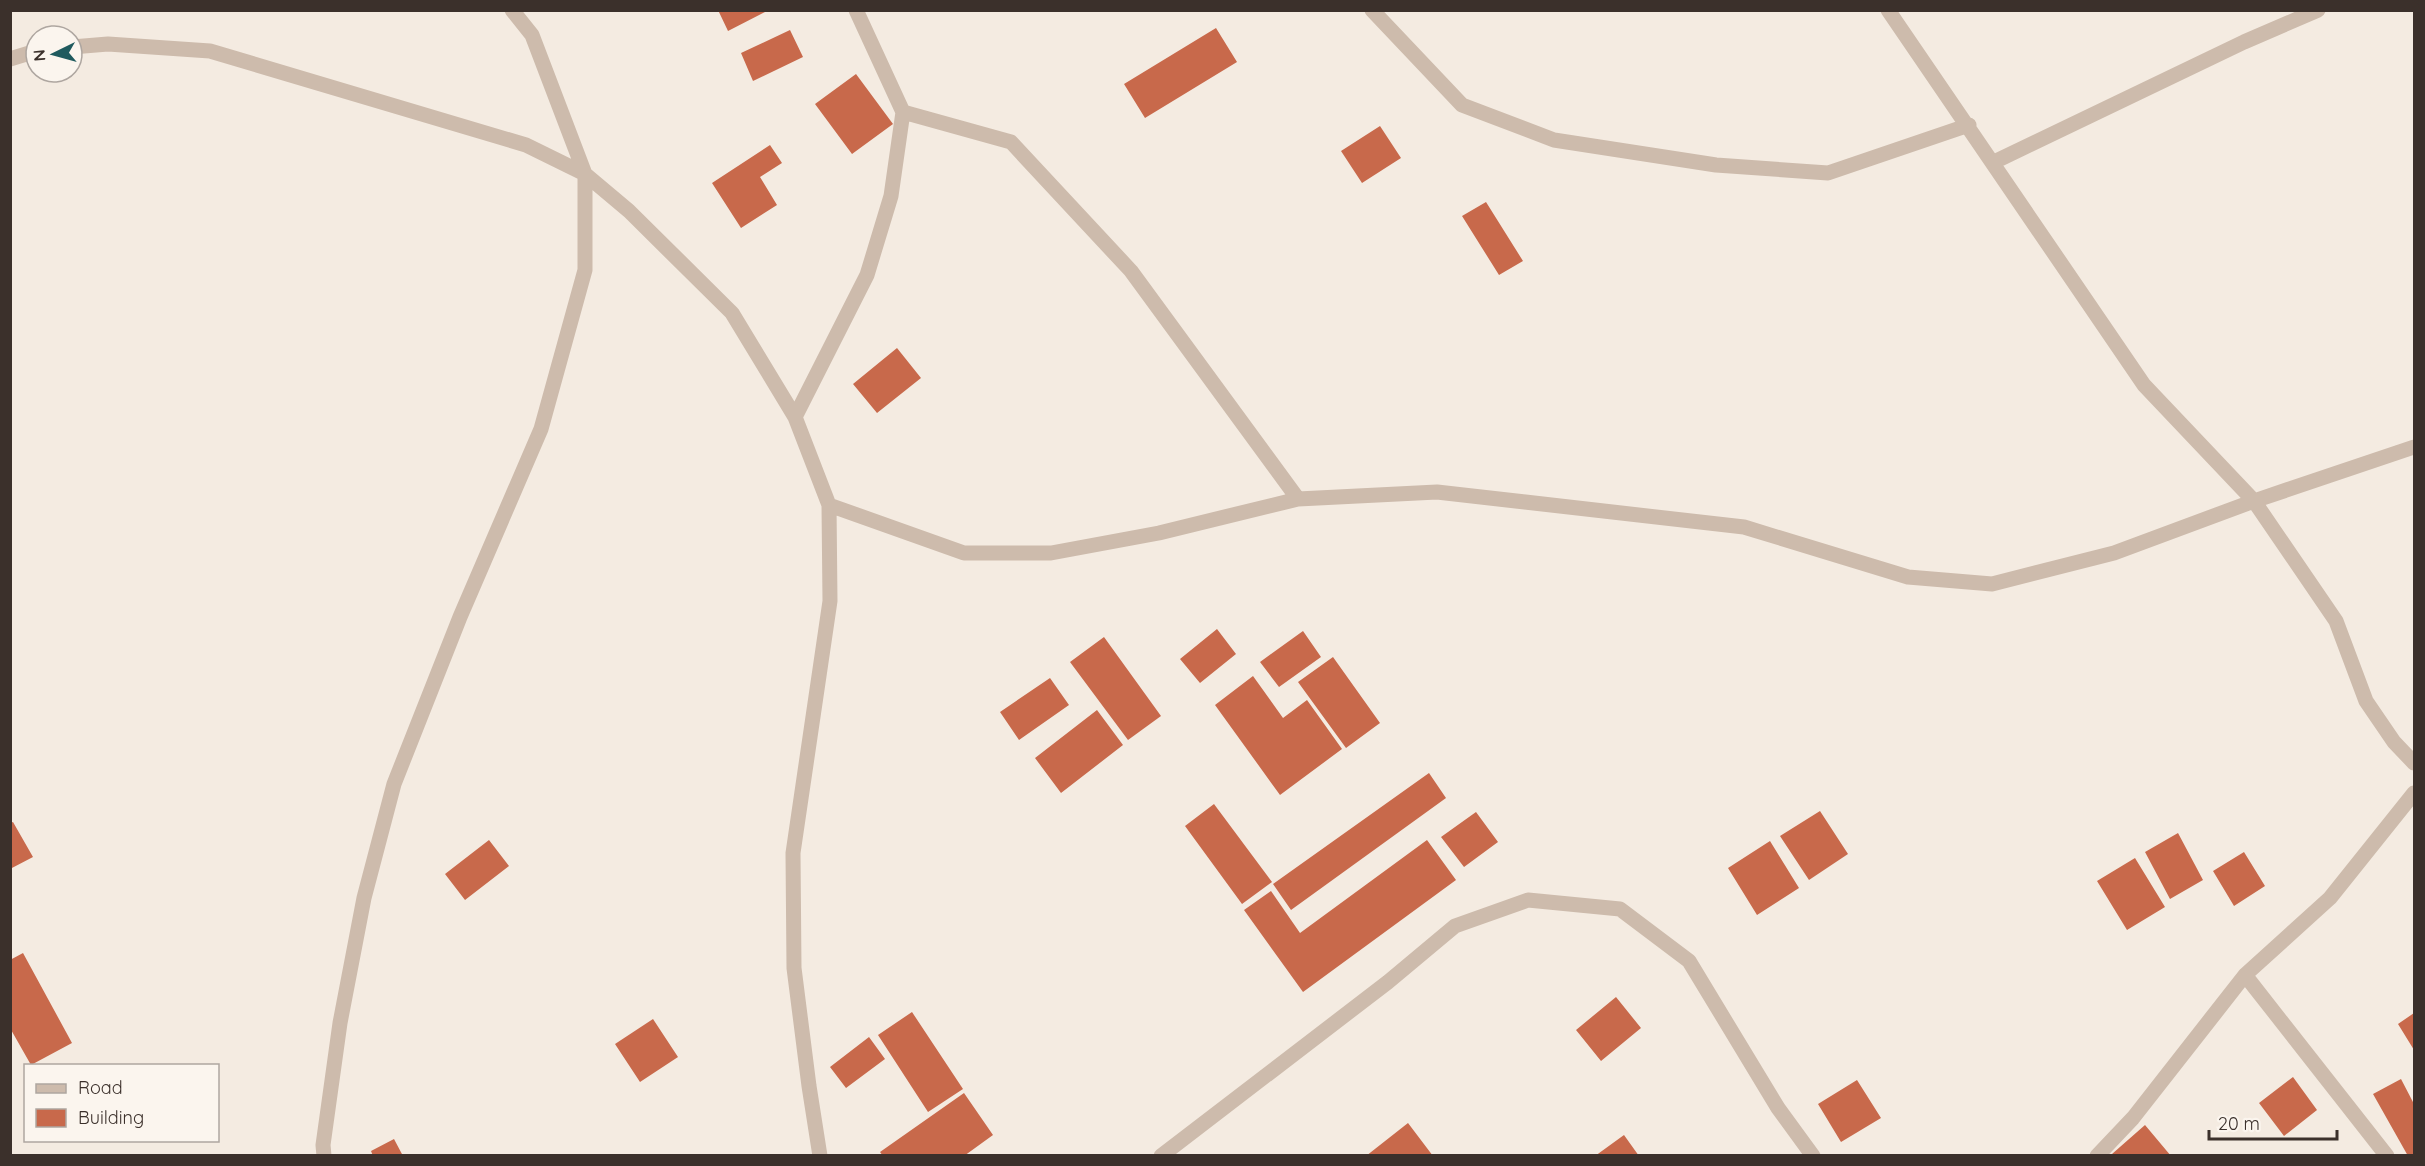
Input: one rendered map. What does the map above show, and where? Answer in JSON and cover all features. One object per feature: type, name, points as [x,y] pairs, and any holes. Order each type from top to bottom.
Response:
[{"type":"street","points":[[324,1155],[323,1145],[342,1011],[364,898],[394,784],[460,617],[541,429],[585,270],[585,174],[532,35],[512,10]]},
{"type":"street","points":[[795,417],[867,275],[891,196],[903,112],[856,10]]},
{"type":"street","points":[[1372,10],[1462,105],[1554,140],[1716,165],[1828,173],[1968,126]]},
{"type":"street","points":[[1888,10],[1994,162],[2144,386],[2254,501],[2336,621],[2366,701],[2394,742],[2415,763]]},
{"type":"street","points":[[1994,162],[2244,42],[2318,10]]},
{"type":"street","points":[[84,46],[108,44],[210,51],[526,145],[585,174],[629,211],[732,313],[795,417],[829,505],[830,601],[793,853],[794,968],[820,1155]]},
{"type":"street","points":[[903,112],[1011,142],[1131,271],[1298,499]]},
{"type":"street","points":[[829,505],[964,553],[1051,553],[1159,533],[1298,499],[1437,492],[1744,527],[1908,578],[1992,584],[2114,553],[2254,501],[2415,447]]},
{"type":"street","points":[[2097,1155],[2133,1118],[2245,975],[2331,898],[2415,793]]},
{"type":"street","points":[[1161,1155],[1388,982],[1455,927],[1528,900],[1620,909],[1689,961],[1778,1108],[1813,1155]]},
{"type":"street","points":[[2245,975],[2386,1155]]},
{"type":"building","points":[[718,10],[769,10],[728,31]]},
{"type":"building","points":[[1216,28],[1237,62],[1145,118],[1124,84]]},
{"type":"building","points":[[790,30],[803,57],[753,81],[741,53]]},
{"type":"building","points":[[856,74],[893,124],[852,154],[815,104]]},
{"type":"building","points":[[1380,126],[1401,158],[1362,183],[1341,151]]},
{"type":"building","points":[[770,145],[782,163],[760,177],[777,205],[741,228],[712,183]]},
{"type":"building","points":[[1486,202],[1523,261],[1499,275],[1462,216]]},
{"type":"building","points":[[897,348],[921,378],[877,413],[853,384]]},
{"type":"building","points":[[1217,629],[1236,654],[1200,683],[1180,659]]},
{"type":"building","points":[[1303,631],[1321,657],[1279,687],[1260,662]]},
{"type":"building","points":[[1104,637],[1161,716],[1128,740],[1070,662]]},
{"type":"building","points":[[1333,657],[1380,723],[1346,748],[1298,682]]},
{"type":"building","points":[[1253,676],[1283,718],[1307,700],[1342,749],[1280,795],[1215,705]]},
{"type":"building","points":[[1050,678],[1069,705],[1019,740],[1000,712]]},
{"type":"building","points":[[1097,710],[1123,745],[1061,793],[1035,758]]},
{"type":"building","points":[[1429,773],[1446,798],[1291,910],[1273,884]]},
{"type":"building","points":[[1214,804],[1272,882],[1242,904],[1185,826]]},
{"type":"building","points":[[1820,811],[1848,854],[1809,880],[1780,836]]},
{"type":"building","points":[[1476,812],[1498,842],[1464,867],[1441,837]]},
{"type":"building","points":[[13,822],[33,857],[10,869],[10,823]]},
{"type":"building","points":[[2178,833],[2203,880],[2170,899],[2145,852]]},
{"type":"building","points":[[489,840],[509,866],[465,900],[445,874]]},
{"type":"building","points":[[1427,840],[1456,880],[1303,992],[1244,910],[1271,891],[1300,933]]},
{"type":"building","points":[[1770,841],[1799,888],[1757,915],[1728,868]]},
{"type":"building","points":[[2244,852],[2265,886],[2234,906],[2213,871]]},
{"type":"building","points":[[2135,858],[2165,907],[2127,930],[2097,881]]},
{"type":"building","points":[[23,953],[72,1043],[33,1064],[30,1064],[10,1028],[10,960]]},
{"type":"building","points":[[1616,997],[1641,1028],[1601,1061],[1576,1030]]},
{"type":"building","points":[[912,1012],[963,1089],[928,1112],[878,1035]]},
{"type":"building","points":[[2414,1013],[2414,1050],[2398,1024]]},
{"type":"building","points":[[653,1019],[678,1057],[640,1082],[615,1044]]},
{"type":"building","points":[[869,1037],[885,1059],[846,1088],[830,1067]]},
{"type":"building","points":[[2293,1077],[2317,1110],[2284,1136],[2259,1103]]},
{"type":"building","points":[[2401,1079],[2414,1104],[2414,1156],[2408,1156],[2373,1094]]},
{"type":"building","points":[[1857,1080],[1881,1118],[1841,1142],[1818,1104]]},
{"type":"building","points":[[964,1093],[993,1135],[964,1156],[883,1156],[880,1152]]},
{"type":"building","points":[[1408,1123],[1433,1156],[1366,1156]]},
{"type":"building","points":[[2145,1125],[2171,1156],[2113,1156],[2112,1154]]},
{"type":"building","points":[[1624,1135],[1639,1156],[1595,1156]]},
{"type":"building","points":[[394,1139],[403,1156],[373,1156],[371,1151]]}]
